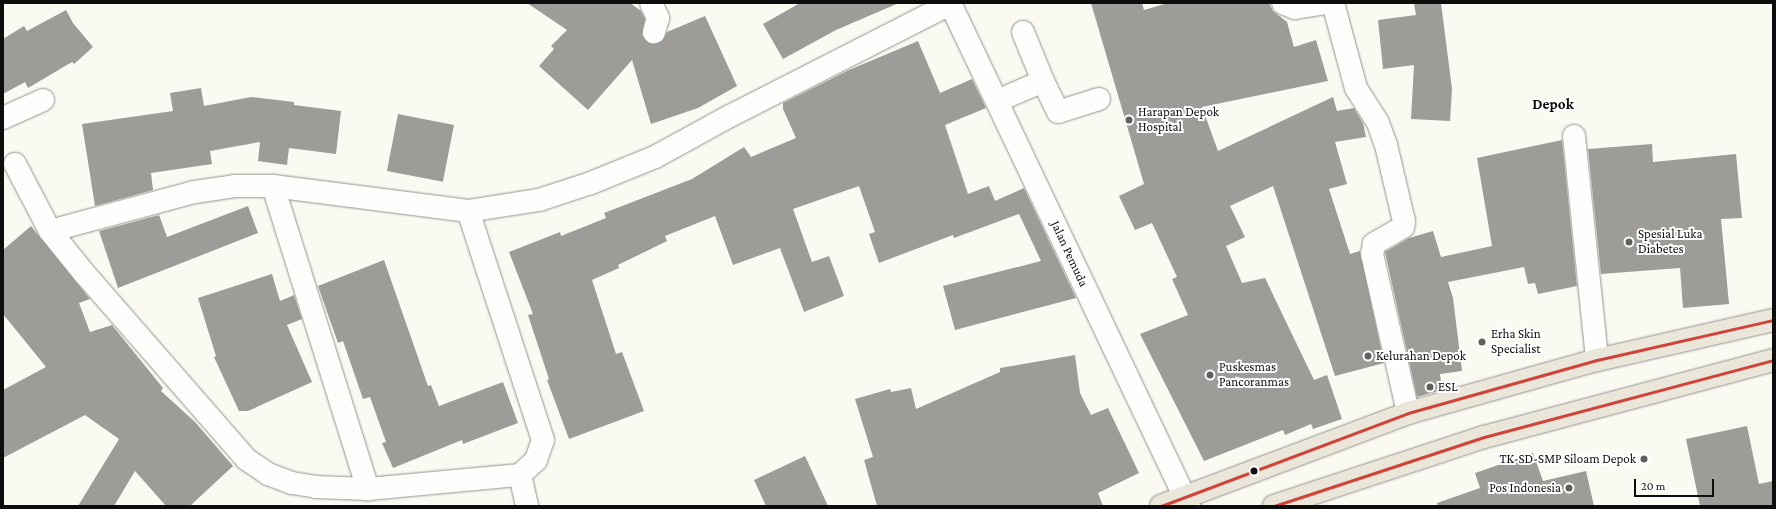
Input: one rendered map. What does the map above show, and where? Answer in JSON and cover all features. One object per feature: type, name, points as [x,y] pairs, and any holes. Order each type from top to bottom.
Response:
[{"type":"main road","points":[[1161,506],[1187,501],[1408,413],[1597,360],[1773,320]]},
{"type":"main road","points":[[1274,506],[1484,437],[1773,360]]},
{"type":"street","points":[[651,3],[658,18],[654,32]]},
{"type":"street","points":[[1283,3],[1295,8],[1327,3]]},
{"type":"street","points":[[1333,3],[1356,88],[1378,123],[1386,145],[1404,221],[1403,227],[1374,244],[1372,254],[1408,413]]},
{"type":"street","points":[[50,231],[195,192],[235,186],[273,186],[468,211],[539,200],[591,183],[655,157],[730,116],[950,4]]},
{"type":"street","name":"Jalan Pemuda","points":[[950,4],[1187,501]]},
{"type":"street","points":[[1023,32],[1058,112],[1099,99]]},
{"type":"street","points":[[996,101],[1043,80]]},
{"type":"street","points":[[3,118],[43,100]]},
{"type":"street","points":[[1574,136],[1597,360]]},
{"type":"street","points":[[15,164],[50,231],[246,459],[268,474],[292,483],[368,489],[520,474],[536,460],[543,440],[468,211]]},
{"type":"street","points":[[273,186],[368,489]]},
{"type":"street","points":[[520,474],[527,506]]},
{"type":"building","points":[[527,3],[630,3],[641,11],[645,19],[642,35],[651,44],[662,41],[667,32],[705,16],[737,86],[698,108],[651,124],[632,60],[588,110],[539,66],[554,49],[551,46],[567,30]]},
{"type":"building","points":[[800,3],[899,3],[836,30],[783,59],[763,24]]},
{"type":"building","points":[[1091,3],[1142,3],[1144,10],[1168,3],[1269,3],[1273,11],[1287,22],[1294,47],[1316,40],[1328,81],[1202,107],[1218,151],[1333,97],[1337,111],[1354,108],[1363,123],[1366,137],[1335,142],[1347,184],[1329,189],[1350,254],[1360,251],[1384,363],[1335,376],[1273,186],[1230,206],[1245,237],[1226,246],[1242,283],[1265,278],[1314,380],[1327,375],[1342,419],[1313,429],[1311,424],[1285,435],[1283,430],[1204,461],[1140,334],[1188,315],[1172,279],[1177,277],[1152,223],[1135,230],[1119,196],[1144,184]]},
{"type":"building","points":[[1414,3],[1441,3],[1452,89],[1450,121],[1411,119],[1414,65],[1383,69],[1378,20],[1416,15]]},
{"type":"building","points":[[66,10],[73,23],[93,47],[74,64],[72,62],[28,88],[25,82],[3,94],[3,39],[24,26],[27,31]]},
{"type":"building","points":[[918,41],[940,93],[972,79],[986,108],[945,125],[968,194],[989,186],[995,201],[1024,188],[1076,298],[955,330],[943,286],[1041,261],[1019,214],[954,238],[953,235],[879,263],[869,234],[875,232],[859,186],[793,209],[812,262],[829,256],[844,296],[804,312],[780,248],[733,265],[715,216],[665,236],[667,241],[618,265],[619,268],[592,280],[616,354],[622,352],[644,411],[569,439],[547,380],[549,379],[528,315],[533,314],[509,252],[560,232],[561,236],[606,218],[604,213],[692,179],[744,147],[751,157],[796,138],[783,109],[783,103],[849,70]]},
{"type":"building","points":[[201,88],[204,106],[251,97],[294,102],[294,105],[341,111],[336,154],[289,148],[287,165],[258,161],[260,142],[210,151],[212,164],[151,173],[153,190],[95,206],[82,124],[173,111],[170,93]]},
{"type":"building","points":[[398,114],[454,125],[443,182],[387,171]]},
{"type":"building","points":[[1562,140],[1577,286],[1538,294],[1535,283],[1528,284],[1524,267],[1448,282],[1453,298],[1462,371],[1440,374],[1442,390],[1417,397],[1385,252],[1409,238],[1433,231],[1441,257],[1492,246],[1477,158]]},
{"type":"building","points":[[1652,144],[1653,162],[1736,154],[1742,218],[1721,219],[1729,304],[1683,308],[1680,268],[1601,274],[1588,149]]},
{"type":"building","points":[[248,206],[258,233],[118,288],[99,231],[159,215],[167,237]]},
{"type":"building","points":[[31,226],[90,299],[79,303],[90,332],[112,325],[163,388],[161,391],[195,422],[233,466],[190,506],[166,506],[135,471],[114,506],[78,506],[119,439],[85,415],[3,458],[3,390],[46,367],[3,314],[3,250]]},
{"type":"building","points":[[384,260],[428,386],[431,385],[439,406],[503,382],[518,423],[463,444],[462,440],[393,468],[382,443],[386,442],[370,397],[363,399],[343,341],[338,343],[318,286]]},
{"type":"building","points":[[272,274],[280,301],[294,295],[302,319],[287,325],[312,382],[248,411],[239,411],[214,357],[216,356],[198,298]]},
{"type":"building","points":[[1075,355],[1080,393],[1091,415],[1108,408],[1139,473],[1098,493],[1103,506],[877,506],[864,460],[873,457],[855,399],[890,389],[891,392],[911,388],[916,409],[1000,372],[1000,368]]},
{"type":"building","points":[[1747,426],[1759,484],[1773,481],[1773,506],[1700,506],[1686,439]]},
{"type":"building","points":[[1533,453],[1543,481],[1586,471],[1594,506],[1438,506],[1437,503],[1480,488],[1475,473]]},
{"type":"building","points":[[805,456],[828,506],[766,506],[754,480]]},
{"type":"transit line","points":[[1161,506],[1408,413],[1597,360],[1773,320]]},
{"type":"transit line","points":[[1274,506],[1484,437],[1773,360]]},
{"type":"place","name":"Harapan Depok Hospital","points":[[1129,120]]},
{"type":"place","name":"Spesial Luka Diabetes","points":[[1629,242]]},
{"type":"place","name":"Erha Skin Specialist","points":[[1482,342]]},
{"type":"place","name":"Kelurahan Depok","points":[[1368,356]]},
{"type":"place","name":"Puskesmas Pancoranmas","points":[[1210,375]]},
{"type":"place","name":"ESL","points":[[1430,387]]},
{"type":"place","name":"TK-SD-SMP Siloam Depok","points":[[1644,459]]},
{"type":"place","name":"Pos Indonesia","points":[[1569,488]]},
{"type":"district","name":"Depok","points":[[1553,105]]}]
